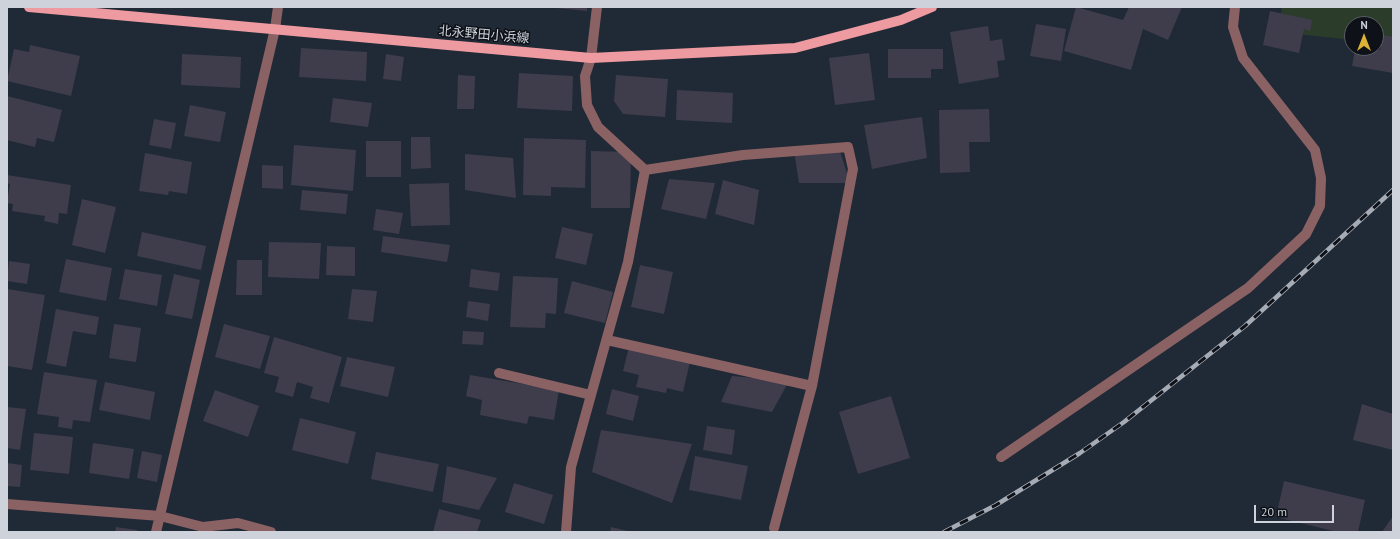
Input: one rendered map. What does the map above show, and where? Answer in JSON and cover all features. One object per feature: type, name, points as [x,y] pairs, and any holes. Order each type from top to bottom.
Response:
[{"type":"main road","name":"北永野田小浜線","points":[[29,7],[591,58],[795,48],[901,20],[932,7]]},
{"type":"street","points":[[156,532],[275,29],[278,7]]},
{"type":"street","points":[[597,7],[591,58],[585,76],[587,105],[598,127],[645,170]]},
{"type":"street","points":[[1001,457],[1248,288],[1306,234],[1320,206],[1321,178],[1315,150],[1243,58],[1234,27],[1235,7]]},
{"type":"street","points":[[645,170],[743,155],[848,147],[853,169],[812,386],[774,528]]},
{"type":"street","points":[[566,532],[571,467],[628,262],[645,170]]},
{"type":"street","points":[[607,340],[812,386]]},
{"type":"street","points":[[499,373],[591,395]]},
{"type":"street","points":[[7,504],[160,516],[203,527],[238,523],[271,532]]},
{"type":"green space","points":[[1282,7],[1393,7],[1393,45],[1384,44],[1384,16],[1344,16],[1344,39],[1278,32]]},
{"type":"building","points":[[587,7],[587,11],[556,8]]},
{"type":"building","points":[[1076,7],[1123,20],[1129,7],[1182,7],[1168,40],[1143,29],[1131,70],[1064,51]]},
{"type":"building","points":[[1270,11],[1312,20],[1310,31],[1304,29],[1299,53],[1263,45]]},
{"type":"building","points":[[1036,24],[1066,29],[1061,61],[1030,56]]},
{"type":"building","points":[[988,26],[990,41],[1002,39],[1005,60],[997,61],[999,77],[959,84],[950,32]]},
{"type":"building","points":[[1384,35],[1393,37],[1393,73],[1352,66],[1354,56],[1384,56]]},
{"type":"building","points":[[30,45],[80,56],[71,96],[7,81],[14,49],[29,52]]},
{"type":"building","points":[[301,48],[367,52],[366,81],[299,77]]},
{"type":"building","points":[[888,49],[943,49],[943,69],[931,69],[931,78],[888,78]]},
{"type":"building","points":[[869,53],[875,100],[835,105],[829,58]]},
{"type":"building","points":[[182,54],[241,57],[240,88],[181,85]]},
{"type":"building","points":[[386,54],[404,57],[401,81],[383,79]]},
{"type":"building","points":[[519,73],[573,76],[572,111],[517,108]]},
{"type":"building","points":[[458,75],[475,76],[474,109],[457,109]]},
{"type":"building","points":[[616,75],[668,79],[665,117],[623,114],[614,101]]},
{"type":"building","points":[[677,90],[733,93],[732,123],[676,120]]},
{"type":"building","points":[[7,96],[62,110],[54,142],[37,138],[35,147],[7,140]]},
{"type":"building","points":[[333,98],[372,103],[368,127],[330,122]]},
{"type":"building","points":[[190,105],[226,112],[220,142],[184,136]]},
{"type":"building","points":[[989,109],[990,142],[969,142],[970,172],[940,173],[939,110]]},
{"type":"building","points":[[922,117],[927,158],[872,169],[864,125]]},
{"type":"building","points":[[154,119],[176,123],[171,149],[149,145]]},
{"type":"building","points":[[411,137],[430,137],[431,168],[411,169]]},
{"type":"building","points":[[524,138],[586,140],[585,188],[551,187],[551,196],[523,195]]},
{"type":"building","points":[[366,141],[401,141],[401,177],[366,177]]},
{"type":"building","points":[[294,145],[356,150],[353,191],[291,185]]},
{"type":"building","points":[[839,148],[850,183],[799,183],[794,151]]},
{"type":"building","points":[[591,151],[631,152],[630,208],[591,208]]},
{"type":"building","points":[[145,153],[192,162],[187,194],[169,191],[168,195],[139,191]]},
{"type":"building","points":[[465,154],[513,158],[516,198],[465,190]]},
{"type":"building","points":[[262,165],[283,166],[283,189],[262,188]]},
{"type":"building","points":[[7,175],[71,185],[67,214],[59,213],[58,224],[44,221],[45,216],[12,211],[13,204],[7,203],[10,184],[7,183]]},
{"type":"building","points":[[669,179],[715,183],[706,219],[661,209]]},
{"type":"building","points":[[723,180],[759,190],[754,225],[715,214]]},
{"type":"building","points":[[449,183],[450,225],[411,226],[409,184]]},
{"type":"building","points":[[302,190],[348,194],[346,214],[300,210]]},
{"type":"building","points":[[82,199],[116,207],[105,253],[72,245]]},
{"type":"building","points":[[376,209],[403,213],[399,234],[373,230]]},
{"type":"building","points":[[562,227],[593,234],[586,265],[555,258]]},
{"type":"building","points":[[142,232],[206,246],[201,270],[137,256]]},
{"type":"building","points":[[383,236],[450,245],[447,262],[381,252]]},
{"type":"building","points":[[269,242],[321,243],[319,279],[268,277]]},
{"type":"building","points":[[327,246],[355,247],[355,276],[326,275]]},
{"type":"building","points":[[66,259],[112,268],[106,301],[59,292]]},
{"type":"building","points":[[237,260],[262,260],[262,295],[236,295]]},
{"type":"building","points":[[9,261],[30,264],[27,284],[7,281]]},
{"type":"building","points":[[640,265],[673,272],[664,314],[631,307]]},
{"type":"building","points":[[125,269],[162,275],[157,306],[119,299]]},
{"type":"building","points":[[471,269],[500,273],[498,291],[469,287]]},
{"type":"building","points":[[174,274],[200,280],[192,319],[165,314]]},
{"type":"building","points":[[513,276],[558,278],[556,314],[546,313],[545,328],[510,327]]},
{"type":"building","points":[[572,281],[613,292],[605,323],[564,313]]},
{"type":"building","points":[[7,289],[45,295],[32,370],[7,366]]},
{"type":"building","points":[[352,289],[377,291],[373,322],[348,319]]},
{"type":"building","points":[[468,301],[490,304],[488,321],[466,317]]},
{"type":"building","points":[[56,309],[99,317],[96,335],[73,331],[66,367],[46,363]]},
{"type":"building","points":[[114,324],[141,328],[136,362],[109,358]]},
{"type":"building","points":[[224,324],[270,336],[260,369],[215,357]]},
{"type":"building","points":[[463,331],[484,332],[483,345],[462,344]]},
{"type":"building","points":[[274,337],[342,357],[329,403],[310,398],[313,387],[297,382],[293,397],[275,392],[279,377],[264,373]]},
{"type":"building","points":[[629,347],[690,362],[683,392],[667,388],[666,393],[636,387],[639,375],[623,371]]},
{"type":"building","points":[[347,357],[395,367],[388,397],[340,386]]},
{"type":"building","points":[[44,372],[97,380],[90,422],[73,420],[72,429],[58,427],[59,417],[37,414]]},
{"type":"building","points":[[470,375],[559,390],[554,420],[529,416],[527,424],[480,415],[482,400],[466,396]]},
{"type":"building","points":[[732,376],[789,381],[772,412],[721,402]]},
{"type":"building","points":[[105,382],[155,392],[150,420],[99,410]]},
{"type":"building","points":[[612,389],[639,396],[633,421],[606,414]]},
{"type":"building","points":[[215,390],[259,406],[248,437],[203,421]]},
{"type":"building","points":[[891,396],[910,458],[858,474],[839,412]]},
{"type":"building","points":[[1362,404],[1393,414],[1393,450],[1353,440]]},
{"type":"building","points":[[7,407],[26,409],[20,450],[7,448]]},
{"type":"building","points":[[300,418],[356,432],[348,464],[292,450]]},
{"type":"building","points":[[707,426],[735,430],[732,455],[703,450]]},
{"type":"building","points":[[601,430],[692,444],[672,503],[592,472]]},
{"type":"building","points":[[34,433],[73,437],[69,474],[30,470]]},
{"type":"building","points":[[93,443],[134,449],[129,479],[89,473]]},
{"type":"building","points":[[142,451],[162,455],[157,482],[137,478]]},
{"type":"building","points":[[376,452],[439,464],[433,492],[371,479]]},
{"type":"building","points":[[695,456],[748,466],[741,500],[689,490]]},
{"type":"building","points":[[7,463],[22,465],[20,487],[7,486]]},
{"type":"building","points":[[447,466],[497,478],[479,510],[442,502]]},
{"type":"building","points":[[1284,481],[1365,500],[1358,532],[1337,532],[1276,517]]},
{"type":"building","points":[[514,483],[553,495],[544,524],[505,512]]},
{"type":"building","points":[[439,509],[481,520],[477,532],[433,532]]},
{"type":"building","points":[[1393,516],[1393,532],[1382,532]]},
{"type":"building","points":[[116,527],[137,530],[137,532],[115,532]]},
{"type":"building","points":[[611,527],[628,531],[628,532],[610,532]]},
{"type":"railway","points":[[944,532],[996,505],[1080,453],[1124,422],[1245,326],[1393,190]]}]
